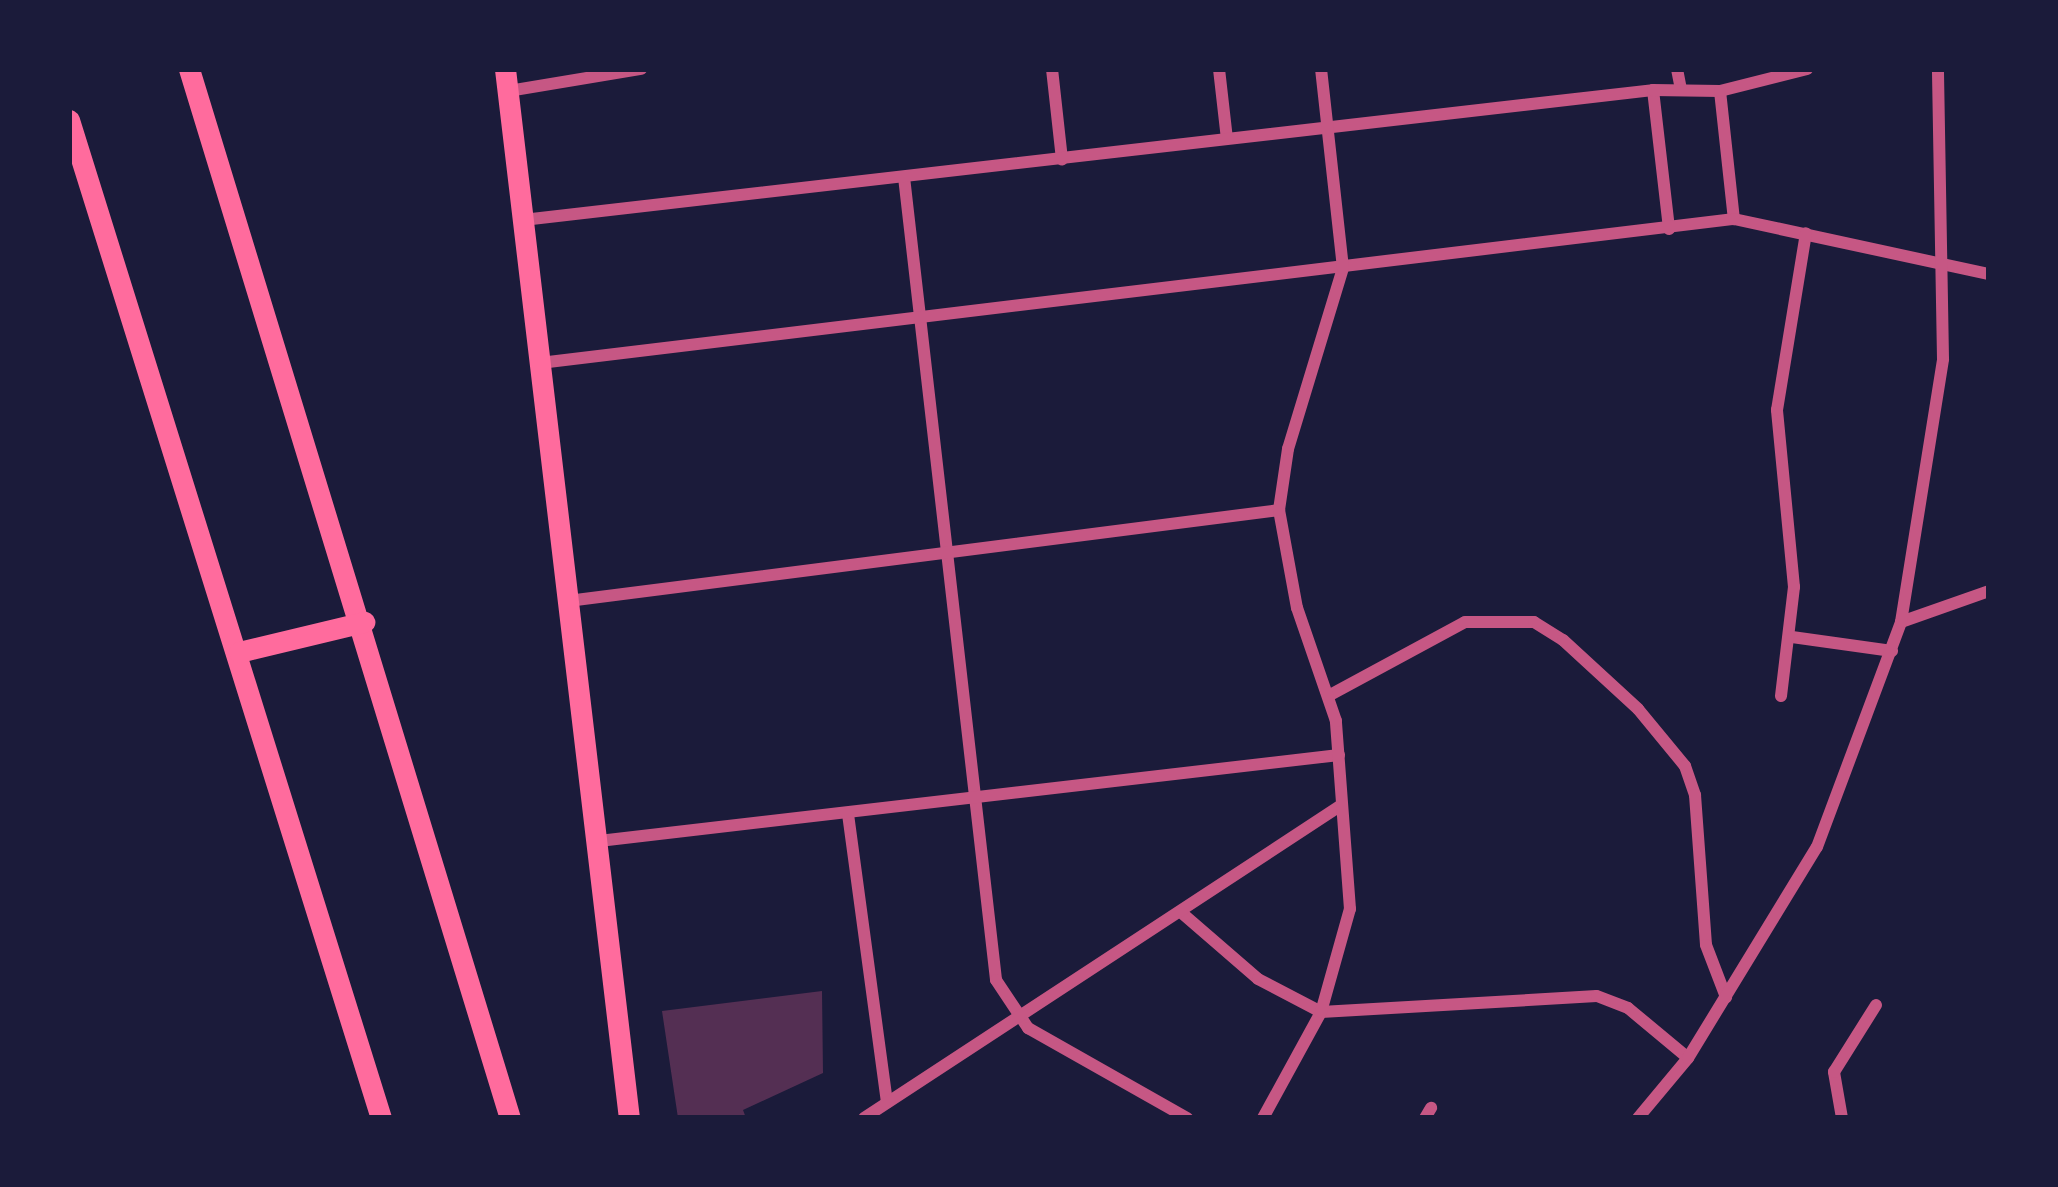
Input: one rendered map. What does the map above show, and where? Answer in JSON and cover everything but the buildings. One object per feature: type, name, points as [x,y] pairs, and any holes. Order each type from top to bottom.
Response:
[{"type":"main road","points":[[189,69],[364,622],[509,1118]]},
{"type":"main road","points":[[507,80],[628,1118]]},
{"type":"main road","points":[[69,120],[239,652],[380,1118]]},
{"type":"main road","points":[[239,652],[364,622]]},
{"type":"street","points":[[507,80],[640,69]]},
{"type":"street","points":[[1052,69],[1062,159]]},
{"type":"street","points":[[1219,69],[1227,140]]},
{"type":"street","points":[[1263,1118],[1321,1012],[1350,909],[1330,695],[1297,608],[1279,510],[1288,449],[1343,268],[1321,69]]},
{"type":"street","points":[[1677,69],[1681,89]]},
{"type":"street","points":[[523,220],[1653,90],[1720,91],[1807,69]]},
{"type":"street","points":[[1638,1118],[1688,1058],[1817,847],[1901,622],[1923,520],[1946,266],[1938,69]]},
{"type":"street","points":[[1653,90],[1669,229]]},
{"type":"street","points":[[1720,91],[1734,219]]},
{"type":"street","points":[[904,177],[996,980],[1018,1019],[1187,1118]]},
{"type":"street","points":[[540,363],[1734,219],[1989,274]]},
{"type":"street","points":[[1781,696],[1792,637],[1777,410],[1806,233]]},
{"type":"street","points":[[568,601],[1279,510]]},
{"type":"street","points":[[1901,622],[1989,591]]},
{"type":"street","points":[[1330,695],[1465,622],[1534,622],[1562,640],[1638,709],[1685,766],[1695,795],[1706,945],[1726,997]]},
{"type":"street","points":[[1792,637],[1892,651]]},
{"type":"street","points":[[599,842],[1339,755]]},
{"type":"street","points":[[864,1118],[1183,914],[1340,806]]},
{"type":"street","points":[[848,814],[887,1102]]},
{"type":"street","points":[[1183,914],[1258,979],[1321,1012],[1597,996],[1628,1008],[1688,1058]]},
{"type":"street","points":[[1842,1118],[1834,1072],[1876,1005]]}]
